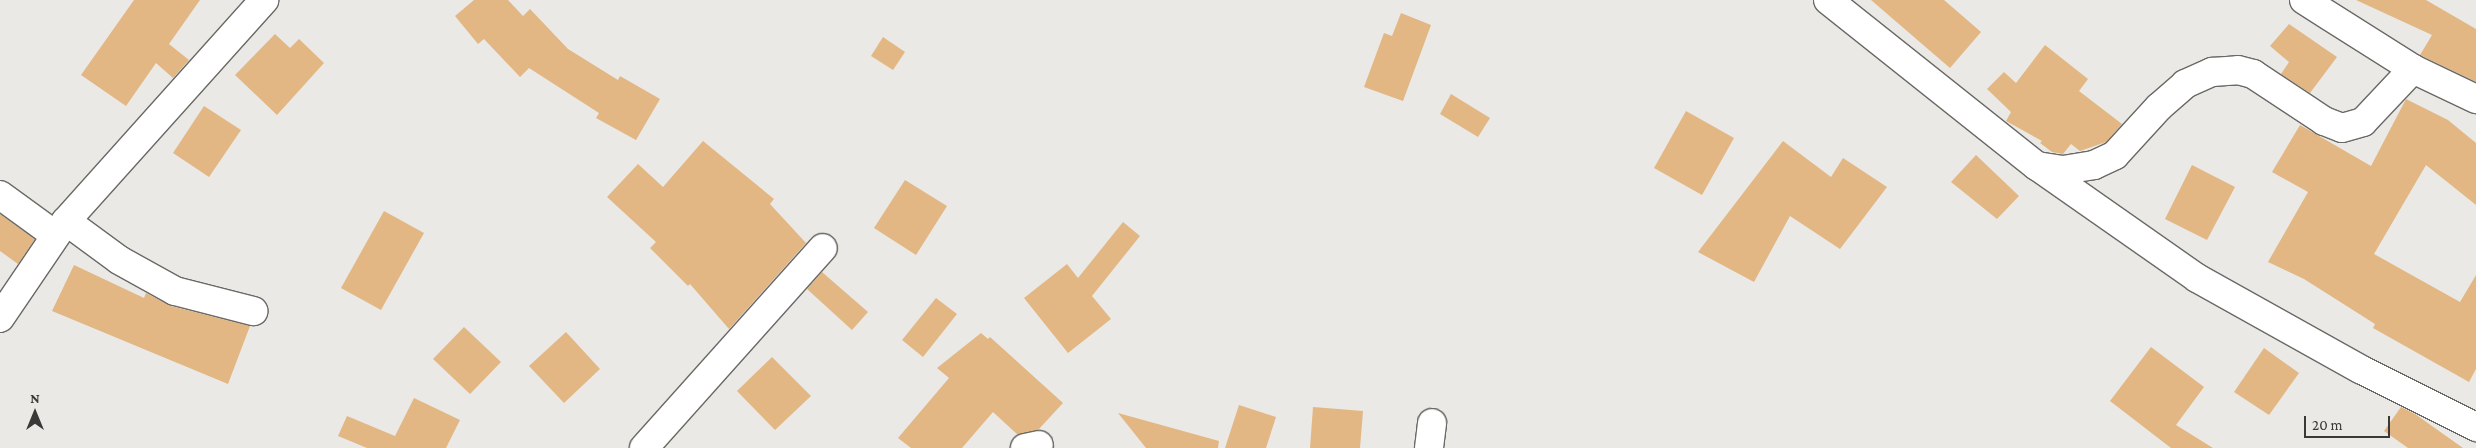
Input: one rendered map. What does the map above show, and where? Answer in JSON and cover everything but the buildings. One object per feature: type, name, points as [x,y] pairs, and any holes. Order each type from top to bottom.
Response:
[{"type":"street","points":[[0,318],[60,228],[264,0]]},
{"type":"street","points":[[1828,0],[2037,166],[2197,278],[2360,369],[2476,427]]},
{"type":"street","points":[[2304,0],[2413,69],[2476,99]]},
{"type":"street","points":[[2037,166],[2063,170],[2094,165],[2115,155],[2158,107],[2185,84],[2212,72],[2238,70],[2253,74],[2324,121],[2342,128],[2363,122],[2413,69]]},
{"type":"street","points":[[0,194],[175,291],[253,312]]},
{"type":"street","points":[[644,448],[823,248]]}]
